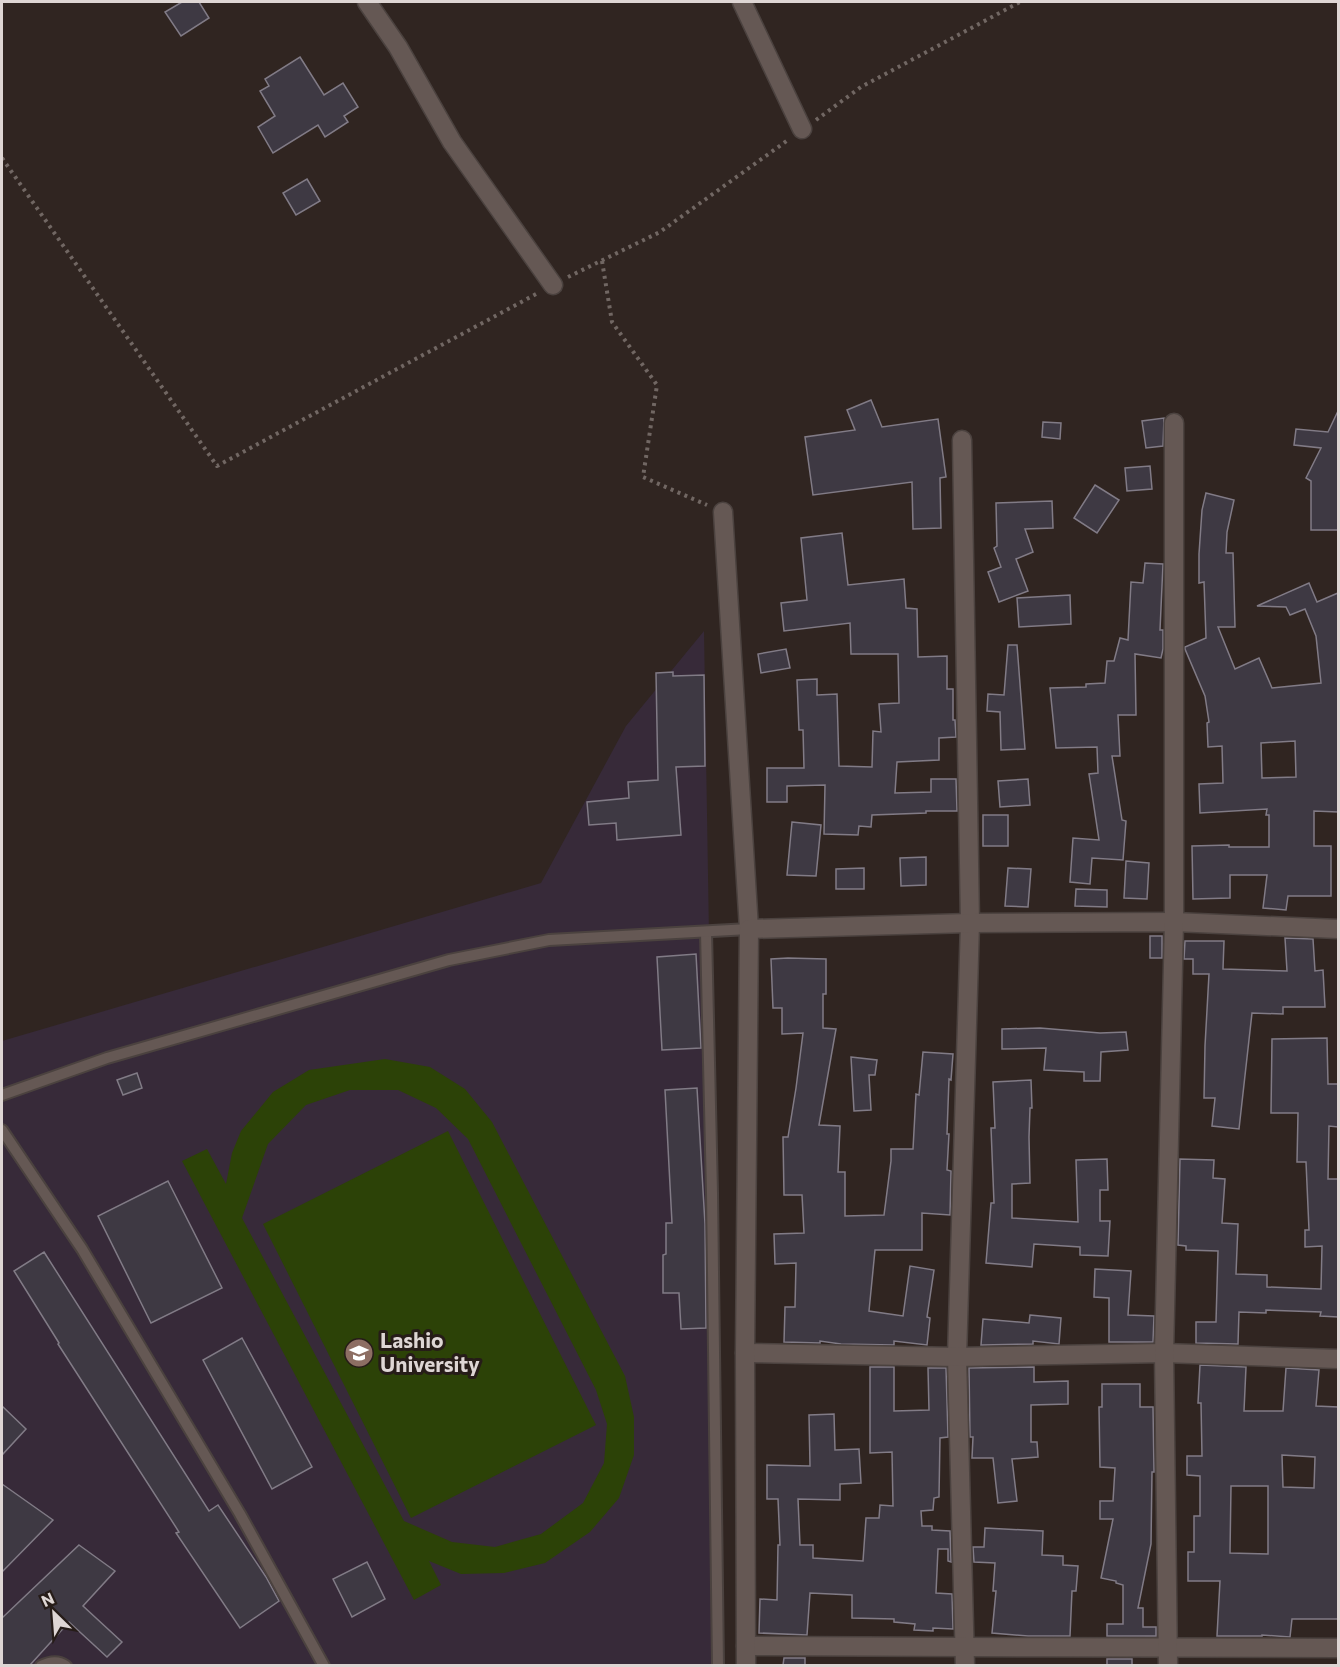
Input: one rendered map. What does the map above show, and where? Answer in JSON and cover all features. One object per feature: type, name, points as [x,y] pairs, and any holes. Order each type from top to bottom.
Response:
[{"type":"street","points":[[367,2],[398,47],[452,142],[553,285]]},
{"type":"street","points":[[742,2],[802,129]]},
{"type":"street","points":[[1168,1665],[1164,1353],[1174,922],[1174,423]]},
{"type":"street","points":[[962,440],[970,923],[957,1357],[965,1657]]},
{"type":"street","points":[[723,512],[749,929],[745,1353],[746,1665]]},
{"type":"street","points":[[749,929],[970,923],[1174,922],[1338,929]]},
{"type":"street","points":[[745,1353],[957,1357],[1164,1353],[1338,1359]]},
{"type":"street","points":[[746,1646],[965,1657],[1168,1647],[1338,1648]]},
{"type":"lane","points":[[2,1095],[107,1058],[449,960],[549,940],[749,929]]},
{"type":"lane","points":[[706,932],[718,1665]]},
{"type":"lane","points":[[2,1130],[82,1250],[240,1514],[324,1665]]},
{"type":"lane","points":[[41,1665],[51,1662],[66,1665]]},
{"type":"path","points":[[2,158],[217,466],[553,285],[660,232],[861,87],[1020,2]]},
{"type":"path","points":[[602,261],[612,322],[657,385],[643,477],[723,512]]},
{"type":"shaded area","name":"Lashio University","points":[[704,631],[721,1665],[2,1666],[2,1041],[541,883],[626,726]]},
{"type":"green space","points":[[385,1059],[430,1067],[465,1089],[492,1122],[625,1376],[634,1417],[634,1455],[619,1498],[590,1532],[545,1563],[504,1573],[461,1574],[429,1561],[441,1585],[414,1600],[182,1161],[207,1149],[226,1184],[232,1153],[241,1131],[273,1092],[309,1070]],"holes":[[[350,1090],[398,1090],[436,1108],[468,1139],[596,1390],[607,1424],[604,1463],[583,1503],[541,1534],[495,1547],[452,1542],[404,1521],[242,1218],[268,1144],[306,1105]]]},
{"type":"green space","points":[[448,1131],[596,1425],[411,1518],[263,1224]]},
{"type":"building","points":[[182,2],[199,2],[209,18],[181,36],[165,12]]},
{"type":"building","points":[[300,57],[324,95],[343,83],[358,107],[344,116],[348,122],[325,137],[318,125],[273,153],[258,127],[275,116],[260,91],[269,86],[265,79]]},
{"type":"building","points":[[307,179],[320,201],[296,215],[283,193]]},
{"type":"building","points":[[871,400],[882,427],[938,419],[946,477],[940,478],[941,528],[913,529],[912,482],[813,495],[805,437],[855,430],[847,410]]},
{"type":"building","points":[[1338,411],[1338,530],[1311,530],[1311,481],[1306,478],[1321,448],[1294,445],[1296,429],[1328,432]]},
{"type":"building","points":[[1164,418],[1163,446],[1146,448],[1142,421]]},
{"type":"building","points":[[1043,422],[1061,423],[1060,439],[1042,437]]},
{"type":"building","points":[[1150,466],[1152,489],[1127,491],[1125,468]]},
{"type":"building","points":[[1095,485],[1119,500],[1097,533],[1074,518]]},
{"type":"building","points":[[1206,493],[1234,500],[1227,532],[1226,553],[1233,553],[1235,627],[1218,627],[1235,669],[1259,658],[1272,688],[1321,683],[1316,636],[1305,609],[1290,615],[1286,607],[1257,606],[1309,583],[1317,602],[1338,593],[1338,812],[1314,811],[1314,846],[1331,846],[1331,896],[1288,896],[1286,910],[1263,908],[1267,875],[1230,875],[1230,898],[1193,899],[1192,846],[1269,847],[1267,809],[1200,813],[1199,784],[1223,783],[1222,746],[1208,747],[1207,723],[1209,722],[1205,696],[1185,649],[1206,638],[1204,582],[1199,583],[1202,510]],"holes":[[[1295,741],[1296,777],[1262,778],[1261,743]]]},
{"type":"building","points":[[1052,501],[1053,528],[1025,529],[1033,552],[1016,559],[1028,591],[999,602],[988,572],[1001,567],[994,548],[997,546],[996,503]]},
{"type":"building","points":[[842,533],[848,585],[904,579],[906,608],[917,609],[918,657],[947,656],[947,689],[953,689],[953,720],[955,720],[956,737],[939,738],[939,760],[897,762],[895,793],[931,792],[931,779],[956,779],[957,811],[872,815],[871,827],[859,826],[858,835],[824,834],[825,785],[787,786],[787,802],[767,802],[767,768],[804,768],[803,730],[799,730],[797,680],[817,679],[817,695],[837,694],[839,766],[872,767],[873,731],[881,732],[879,704],[899,703],[898,654],[851,654],[850,623],[784,631],[781,603],[807,600],[801,538]]},
{"type":"building","points":[[1145,563],[1163,564],[1160,630],[1163,630],[1163,649],[1161,658],[1135,654],[1136,715],[1118,715],[1120,756],[1112,756],[1122,820],[1126,821],[1123,860],[1092,858],[1090,884],[1070,882],[1073,838],[1099,840],[1089,774],[1098,773],[1097,747],[1056,748],[1050,688],[1086,687],[1086,684],[1105,683],[1107,661],[1114,661],[1120,638],[1128,640],[1131,582],[1143,583]]},
{"type":"building","points":[[1070,595],[1071,624],[1019,627],[1017,598]]},
{"type":"building","points":[[1008,645],[1017,645],[1025,749],[1001,750],[1000,712],[987,711],[988,694],[1004,695]]},
{"type":"building","points":[[786,649],[790,668],[761,673],[758,654]]},
{"type":"building","points":[[673,672],[673,676],[704,675],[705,766],[676,767],[681,835],[617,840],[616,823],[589,825],[587,802],[629,798],[628,782],[658,780],[656,673]]},
{"type":"building","points":[[1028,779],[1030,805],[1000,807],[998,781]]},
{"type":"building","points":[[983,815],[1008,815],[1008,846],[983,846]]},
{"type":"building","points":[[792,822],[821,825],[816,876],[787,875]]},
{"type":"building","points":[[926,857],[926,885],[901,886],[900,858]]},
{"type":"building","points":[[1126,861],[1149,863],[1147,899],[1124,898]]},
{"type":"building","points":[[864,868],[864,889],[836,889],[836,869]]},
{"type":"building","points":[[1008,868],[1031,869],[1028,907],[1005,906]]},
{"type":"building","points":[[1076,889],[1107,890],[1107,907],[1075,906]]},
{"type":"building","points":[[1150,936],[1162,936],[1162,958],[1150,958]]},
{"type":"building","points":[[1285,938],[1313,939],[1315,971],[1323,970],[1325,1007],[1283,1007],[1283,1014],[1252,1013],[1239,1129],[1212,1126],[1215,1098],[1204,1098],[1209,974],[1193,974],[1193,959],[1184,959],[1185,941],[1224,941],[1223,969],[1287,971]]},
{"type":"building","points":[[696,954],[701,1048],[662,1050],[657,957]]},
{"type":"building","points":[[771,959],[826,959],[823,1028],[836,1029],[819,1125],[840,1126],[838,1172],[845,1172],[845,1216],[884,1215],[891,1149],[913,1149],[916,1094],[919,1095],[923,1052],[953,1054],[951,1080],[949,1079],[947,1134],[949,1134],[947,1170],[951,1171],[950,1215],[922,1213],[922,1250],[875,1250],[869,1311],[903,1316],[910,1266],[934,1270],[927,1317],[930,1318],[927,1345],[894,1341],[894,1345],[841,1344],[820,1341],[820,1343],[784,1342],[785,1307],[795,1307],[796,1263],[775,1264],[774,1234],[804,1233],[802,1195],[784,1195],[783,1137],[788,1137],[803,1033],[782,1034],[782,1008],[773,1008]]},
{"type":"building","points":[[1040,1028],[1100,1033],[1126,1032],[1128,1050],[1101,1052],[1100,1081],[1084,1081],[1084,1072],[1044,1070],[1046,1048],[1002,1049],[1002,1029]]},
{"type":"building","points":[[1327,1038],[1328,1084],[1338,1084],[1338,1127],[1329,1126],[1328,1179],[1338,1179],[1338,1317],[1320,1316],[1321,1312],[1266,1310],[1266,1313],[1239,1312],[1238,1344],[1196,1343],[1196,1322],[1216,1322],[1218,1251],[1186,1250],[1186,1246],[1178,1245],[1180,1159],[1214,1160],[1213,1178],[1225,1179],[1222,1223],[1238,1224],[1236,1274],[1267,1275],[1267,1287],[1321,1289],[1322,1246],[1305,1247],[1305,1230],[1309,1230],[1306,1162],[1297,1162],[1298,1113],[1271,1113],[1272,1039]]},
{"type":"building","points":[[851,1057],[877,1060],[875,1075],[869,1075],[871,1110],[854,1111]]},
{"type":"building","points":[[137,1073],[142,1088],[123,1095],[117,1080]]},
{"type":"building","points":[[1031,1080],[1030,1183],[1012,1184],[1012,1218],[1078,1222],[1076,1160],[1107,1159],[1108,1190],[1100,1190],[1100,1221],[1110,1221],[1108,1256],[1080,1255],[1080,1247],[1034,1244],[1032,1267],[986,1263],[991,1203],[994,1203],[991,1128],[995,1128],[993,1082]]},
{"type":"building","points":[[697,1088],[705,1224],[706,1328],[681,1329],[679,1293],[663,1293],[666,1223],[672,1223],[665,1090]]},
{"type":"building","points":[[168,1181],[222,1288],[151,1323],[98,1216]]},
{"type":"building","points":[[44,1252],[209,1511],[218,1505],[266,1577],[279,1601],[240,1628],[176,1533],[179,1532],[58,1344],[14,1271]]},
{"type":"building","points":[[1095,1269],[1131,1271],[1128,1315],[1154,1316],[1153,1342],[1109,1342],[1109,1298],[1094,1297]]},
{"type":"building","points":[[1030,1315],[1061,1318],[1059,1344],[1033,1341],[1033,1344],[981,1345],[983,1319],[1029,1323]]},
{"type":"building","points":[[242,1338],[312,1467],[272,1489],[203,1360]]},
{"type":"building","points":[[1200,1365],[1246,1367],[1244,1411],[1283,1411],[1286,1368],[1319,1370],[1316,1406],[1338,1407],[1338,1619],[1292,1619],[1290,1637],[1217,1636],[1220,1581],[1188,1581],[1188,1552],[1194,1552],[1194,1516],[1200,1516],[1200,1476],[1187,1475],[1187,1456],[1202,1456],[1201,1403],[1198,1403]],"holes":[[[1282,1455],[1315,1457],[1314,1488],[1283,1487]],[[1231,1486],[1268,1486],[1268,1554],[1230,1553]]]},
{"type":"building","points":[[870,1367],[894,1367],[894,1411],[929,1410],[928,1368],[946,1368],[948,1437],[940,1438],[939,1497],[934,1498],[933,1510],[921,1511],[922,1526],[932,1526],[932,1530],[950,1531],[951,1562],[948,1561],[948,1549],[938,1549],[936,1593],[952,1594],[953,1629],[914,1630],[915,1624],[894,1622],[894,1619],[852,1618],[852,1595],[810,1593],[807,1635],[759,1633],[760,1599],[777,1600],[778,1545],[780,1545],[778,1499],[767,1499],[767,1465],[810,1466],[809,1415],[834,1414],[835,1450],[859,1449],[861,1483],[840,1484],[840,1500],[798,1499],[800,1545],[813,1545],[813,1558],[863,1561],[866,1518],[879,1518],[880,1505],[893,1506],[892,1452],[870,1453]]},
{"type":"building","points":[[1034,1367],[1034,1382],[1068,1381],[1068,1404],[1031,1405],[1031,1442],[1037,1442],[1038,1457],[1012,1459],[1017,1501],[998,1503],[993,1458],[972,1458],[969,1368]]},
{"type":"building","points":[[1102,1384],[1140,1384],[1140,1407],[1153,1407],[1154,1472],[1152,1472],[1151,1544],[1138,1608],[1143,1608],[1143,1627],[1156,1627],[1156,1636],[1107,1636],[1107,1624],[1123,1624],[1123,1585],[1101,1578],[1113,1519],[1100,1519],[1100,1501],[1113,1501],[1115,1468],[1100,1467],[1099,1407],[1102,1407]]},
{"type":"building","points":[[2,1406],[26,1429],[2,1455]]},
{"type":"building","points":[[2,1484],[53,1520],[2,1572]]},
{"type":"building","points":[[985,1528],[1043,1531],[1042,1555],[1063,1556],[1063,1565],[1078,1566],[1076,1591],[1072,1591],[1070,1636],[992,1633],[996,1591],[993,1591],[995,1563],[974,1562],[973,1547],[984,1547]]},
{"type":"building","points":[[79,1545],[115,1571],[83,1606],[122,1642],[107,1657],[69,1622],[30,1665],[2,1665],[2,1618]]},
{"type":"building","points":[[367,1562],[385,1599],[352,1617],[333,1579]]},
{"type":"building","points":[[784,1658],[805,1658],[805,1665],[783,1665]]},
{"type":"building","points":[[1107,1659],[1132,1659],[1132,1665],[1107,1665]]},
{"type":"place","name":"Lashio University","points":[[359,1353]]}]
